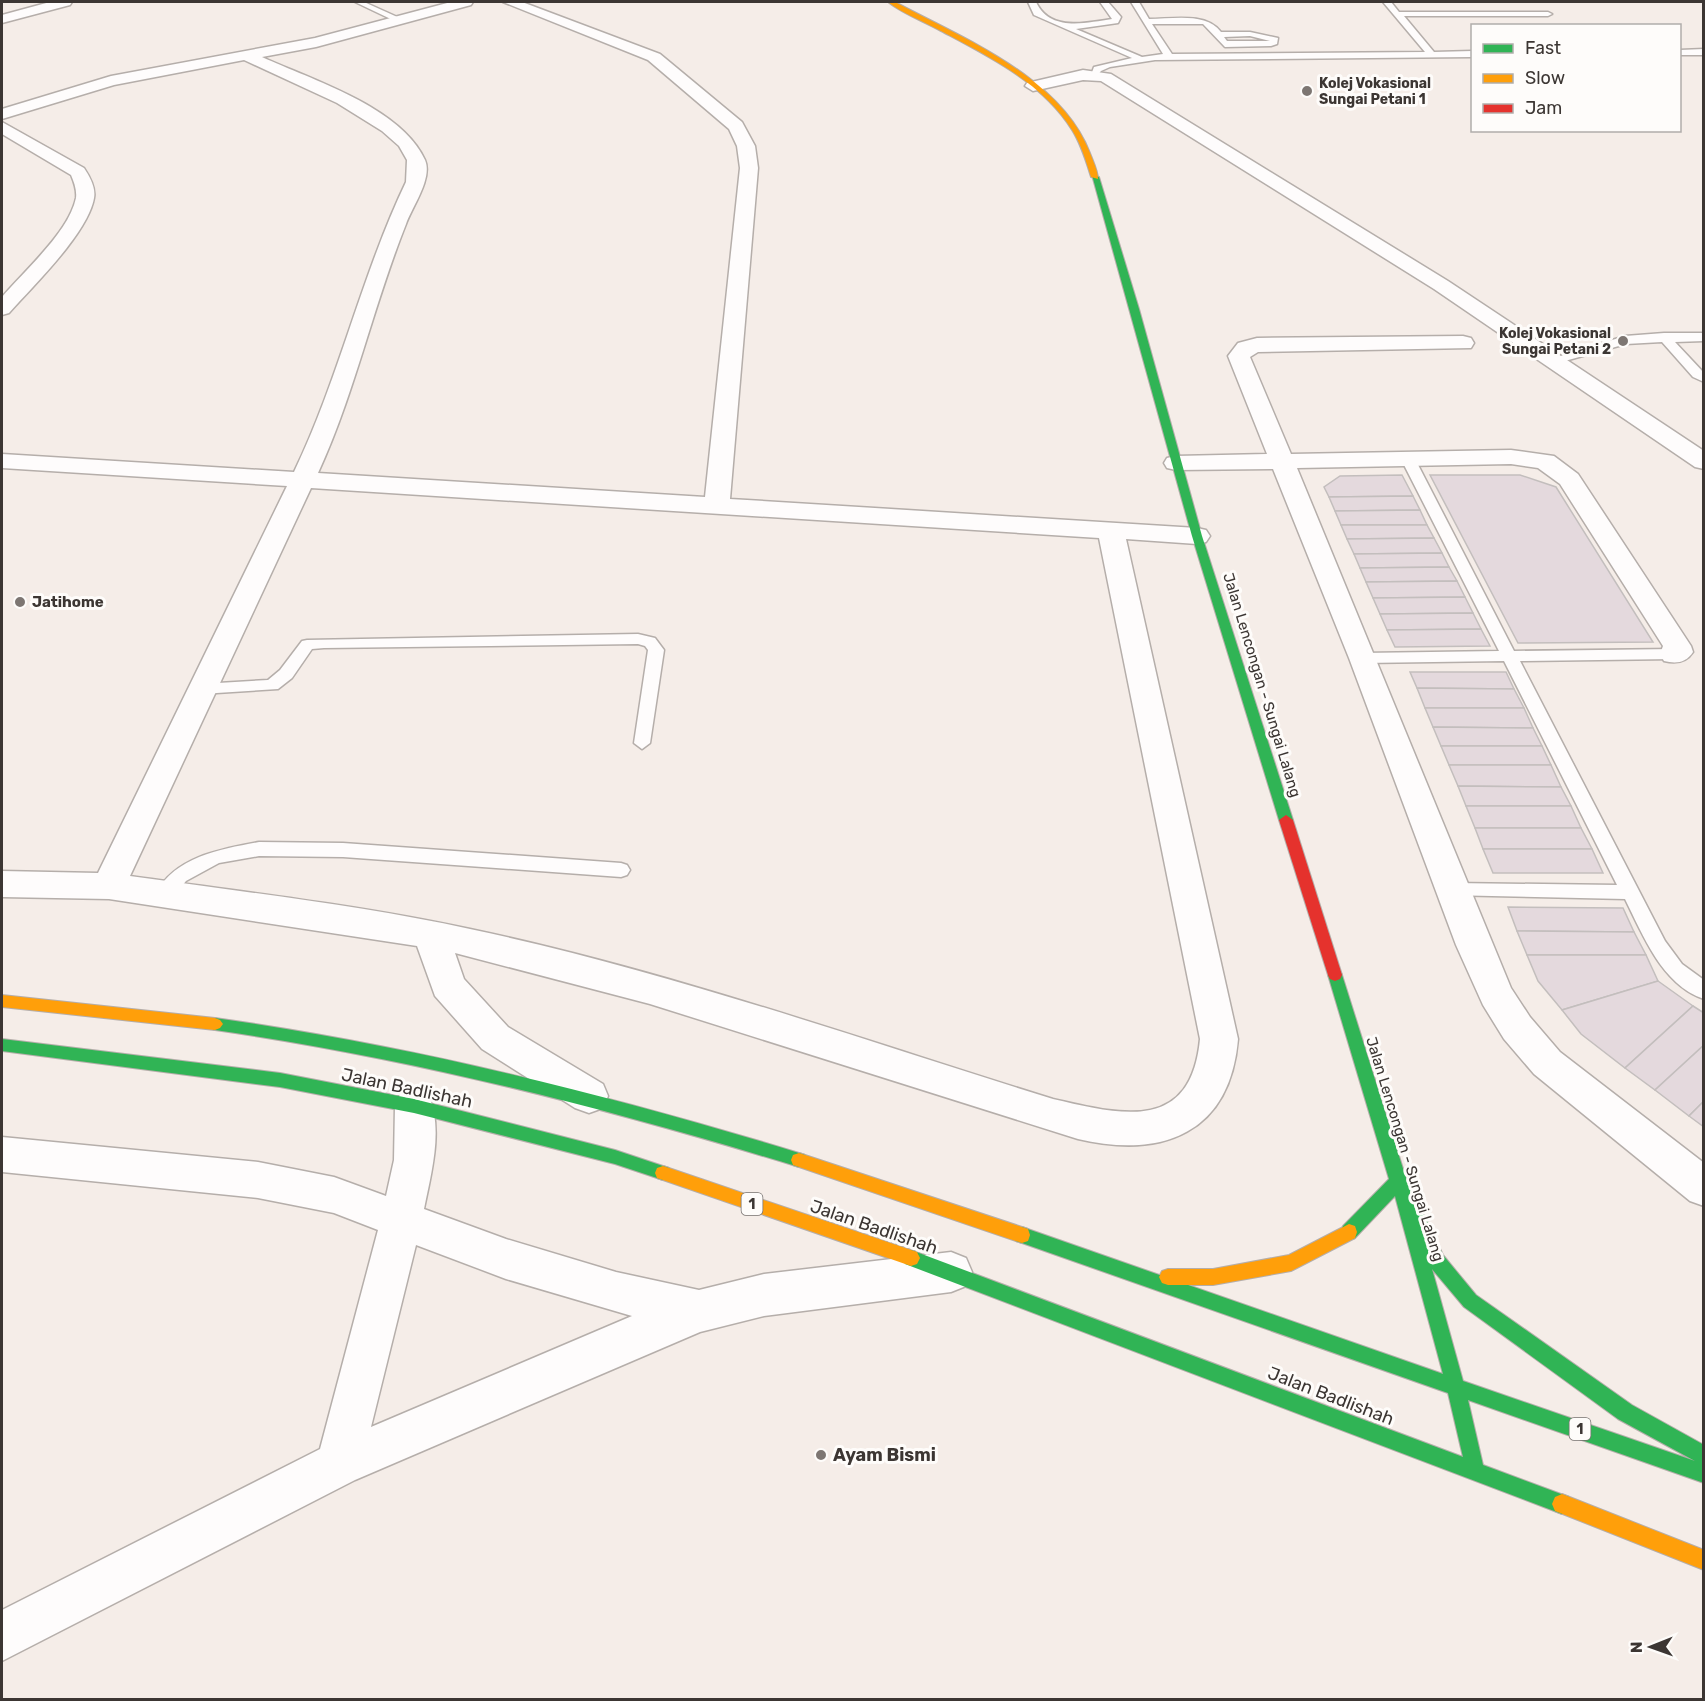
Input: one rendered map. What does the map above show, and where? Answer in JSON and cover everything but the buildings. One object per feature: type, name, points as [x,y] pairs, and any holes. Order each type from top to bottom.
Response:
[{"type":"main road","name":"Jalan Lencongan - Sungai Lalang","points":[[891,2],[990,57],[1033,86],[1073,126],[1086,149],[1138,320],[1197,536],[1399,1180],[1456,1384],[1475,1470]]},
{"type":"main road","name":"Jalan Badlishah","points":[[2,1001],[264,1030],[396,1054],[595,1099],[834,1171],[1456,1384],[1704,1474]]},
{"type":"main road","name":"Jalan Badlishah","points":[[2,1045],[280,1080],[414,1106],[615,1157],[951,1272],[1475,1470],[1704,1560]]},
{"type":"main road","points":[[1142,1277],[1213,1277],[1291,1263],[1354,1229],[1399,1180],[1437,1260],[1470,1301],[1624,1412],[1704,1456]]},
{"type":"street","points":[[2,19],[65,2]]},
{"type":"street","points":[[2,114],[111,81],[250,57],[466,2]]},
{"type":"street","points":[[510,2],[654,57],[736,126],[746,146],[749,168],[717,504]]},
{"type":"street","points":[[109,885],[322,439],[340,391],[381,259],[415,182],[418,169],[415,158],[396,135],[370,112],[250,57]]},
{"type":"street","points":[[1033,86],[1095,75],[1105,77],[1319,207],[1554,360],[1704,462]]},
{"type":"street","points":[[2,127],[78,172],[84,183],[85,197],[72,225],[2,309]]},
{"type":"street","points":[[1463,343],[1257,345],[1246,348],[1239,356],[1363,658],[1492,985],[1517,1028],[1547,1063],[1584,1095],[1704,1188]]},
{"type":"street","points":[[1176,463],[1528,457],[1545,461],[1569,479],[1677,646],[1679,652],[1674,654]]},
{"type":"street","points":[[2,461],[717,504],[1197,536]]},
{"type":"street","points":[[2,884],[109,885],[431,934],[650,989],[1053,1116],[1120,1129],[1145,1127],[1184,1116],[1215,1076],[1219,1040],[1181,848],[1111,532]]},
{"type":"street","points":[[431,934],[448,986],[495,1038],[595,1099]]},
{"type":"street","points":[[339,1464],[402,1219],[414,1160],[414,1106]]},
{"type":"street","points":[[2,1154],[258,1180],[334,1195],[506,1259],[616,1292],[699,1311]]},
{"type":"street","points":[[2,1636],[339,1464],[587,1356],[699,1311],[764,1295],[951,1272]]},
{"type":"lane","points":[[359,2],[400,20]]},
{"type":"lane","points":[[1032,2],[1037,13],[1139,58]]},
{"type":"lane","points":[[1067,27],[1114,21],[1117,17],[1104,2]]},
{"type":"lane","points":[[1135,2],[1169,57]]},
{"type":"lane","points":[[1387,2],[1432,54]]},
{"type":"lane","points":[[1398,14],[1548,14]]},
{"type":"lane","points":[[1148,21],[1199,21],[1217,32],[1231,56]]},
{"type":"lane","points":[[1155,31],[1259,34],[1274,38],[1274,42],[1225,44]]},
{"type":"lane","points":[[1681,52],[1704,52]]},
{"type":"lane","points":[[1095,75],[1097,69],[1139,58],[1471,54]]},
{"type":"lane","points":[[1664,337],[1704,378]]},
{"type":"lane","points":[[1554,360],[1625,340],[1704,337]]},
{"type":"lane","points":[[1688,364],[1704,364]]},
{"type":"lane","points":[[1407,459],[1628,892],[1658,946],[1675,969],[1704,992]]},
{"type":"lane","points":[[201,689],[272,685],[286,674],[307,645],[324,643],[638,639],[650,642],[656,650],[642,743]]},
{"type":"lane","points":[[1363,658],[1674,654]]},
{"type":"lane","points":[[165,893],[180,876],[215,857],[259,849],[343,850],[621,870]]},
{"type":"lane","points":[[1453,890],[1628,892]]},
{"type":"traffic: fast","points":[[1095,177],[1135,309],[1197,536],[1286,820]]},
{"type":"traffic: fast","points":[[1335,975],[1428,1283],[1475,1470]]},
{"type":"traffic: fast","points":[[215,1024],[363,1047],[437,1062],[582,1097],[799,1160]]},
{"type":"traffic: fast","points":[[2,1045],[280,1080],[414,1106],[615,1157],[663,1173]]},
{"type":"traffic: fast","points":[[1349,1232],[1399,1180],[1437,1261],[1470,1301],[1625,1412],[1704,1456]]},
{"type":"traffic: fast","points":[[1022,1235],[1704,1474]]},
{"type":"traffic: fast","points":[[911,1258],[1562,1504]]},
{"type":"traffic: slow","points":[[891,2],[990,55],[1037,88],[1057,106],[1073,126],[1083,144],[1095,177]]},
{"type":"traffic: slow","points":[[2,1001],[215,1024]]},
{"type":"traffic: slow","points":[[799,1160],[1022,1235]]},
{"type":"traffic: slow","points":[[663,1173],[911,1258]]},
{"type":"traffic: slow","points":[[1168,1277],[1213,1277],[1291,1263],[1349,1232]]},
{"type":"traffic: slow","points":[[1562,1504],[1704,1560]]},
{"type":"traffic: jam","points":[[1286,820],[1335,975]]},
{"type":"place","name":"Kolej Vokasional Sungai Petani 1","points":[[1307,91]]},
{"type":"place","name":"Kolej Vokasional Sungai Petani 2","points":[[1623,341]]},
{"type":"place","name":"Jatihome","points":[[20,602]]},
{"type":"place","name":"Ayam Bismi","points":[[821,1455]]}]
